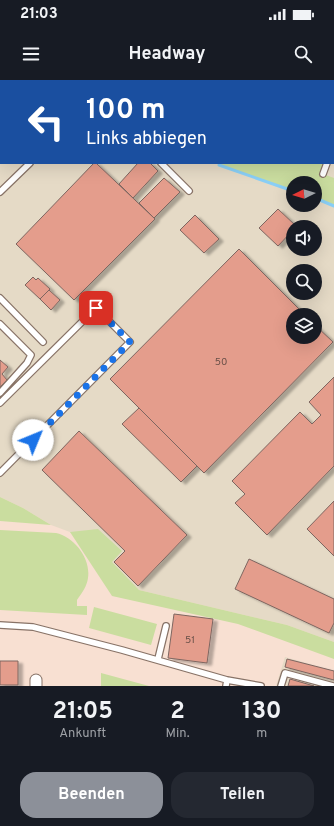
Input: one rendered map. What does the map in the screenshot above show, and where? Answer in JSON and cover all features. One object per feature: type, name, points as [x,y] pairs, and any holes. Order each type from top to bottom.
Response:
[{"type":"lane","points":[[0,192],[29,164]]},
{"type":"lane","points":[[162,164],[189,191]]},
{"type":"lane","points":[[323,174],[326,164]]},
{"type":"lane","points":[[0,298],[43,342]]},
{"type":"lane","points":[[0,403],[96,308],[130,342],[0,473]]},
{"type":"lane","points":[[0,324],[31,355],[27,363],[0,393]]},
{"type":"lane","points":[[0,625],[33,627],[158,659],[227,680],[261,686]]},
{"type":"lane","points":[[158,659],[166,626]]},
{"type":"lane","points":[[281,686],[285,673],[333,686]]},
{"type":"lane","points":[[226,686],[227,680]]},
{"type":"shaded area","points":[[0,164],[334,164],[334,642],[287,625],[139,590],[70,532],[51,525],[23,508],[0,497]]},
{"type":"shaded area","points":[[285,657],[334,671],[334,686],[276,686]]},
{"type":"green space","points":[[327,164],[323,174],[334,178],[334,206],[322,201],[322,176],[286,176],[286,189],[219,165]]},
{"type":"green space","points":[[0,497],[23,508],[51,525],[0,521]]},
{"type":"green space","points":[[98,529],[122,551],[112,562],[139,590],[287,625],[334,642],[334,659],[238,624],[112,596],[70,532]]},
{"type":"green space","points":[[0,530],[56,533],[63,535],[75,544],[84,556],[87,563],[87,584],[77,600],[77,606],[87,606],[87,615],[0,610]]},
{"type":"green space","points":[[94,607],[157,624],[151,645],[89,628]]},
{"type":"green space","points":[[101,673],[149,686],[101,686]]},
{"type":"building","points":[[93,164],[97,164],[155,219],[74,300],[16,244]]},
{"type":"building","points":[[137,164],[151,164],[158,171],[133,198],[119,184]]},
{"type":"building","points":[[164,178],[180,192],[154,218],[139,203]]},
{"type":"building","points":[[278,209],[290,220],[286,220],[286,237],[278,246],[259,228]]},
{"type":"building","points":[[195,215],[219,239],[204,253],[180,230]]},
{"type":"building","points":[[239,249],[286,296],[286,300],[290,300],[298,308],[286,308],[286,344],[322,344],[322,332],[333,342],[204,473],[110,379]]},
{"type":"building","points":[[33,277],[36,280],[38,278],[50,289],[40,299],[25,285]]},
{"type":"building","points":[[49,290],[60,300],[51,310],[40,299]]},
{"type":"building","points":[[0,360],[8,367],[2,374],[7,380],[0,387]]},
{"type":"building","points":[[334,377],[334,466],[267,535],[235,503],[245,494],[232,481],[300,412],[312,424],[321,415],[309,402]]},
{"type":"building","points":[[139,408],[197,466],[181,482],[122,424]]},
{"type":"building","points":[[79,431],[187,535],[138,586],[114,562],[125,551],[42,470]]},
{"type":"building","points":[[334,501],[334,556],[307,529]]},
{"type":"building","points":[[249,559],[334,599],[334,623],[329,633],[235,589]]},
{"type":"building","points":[[174,614],[213,619],[207,663],[168,658]]},
{"type":"building","points":[[287,659],[334,671],[334,680],[285,667]]},
{"type":"building","points":[[0,661],[18,661],[18,685],[0,685]]},
{"type":"building","points":[[290,679],[314,686],[288,686]]},
{"type":"waterway","points":[[219,165],[286,189]]},
{"type":"waterway","points":[[322,201],[334,206]]},
{"type":"route","points":[[33,440],[130,342],[96,308]]}]
